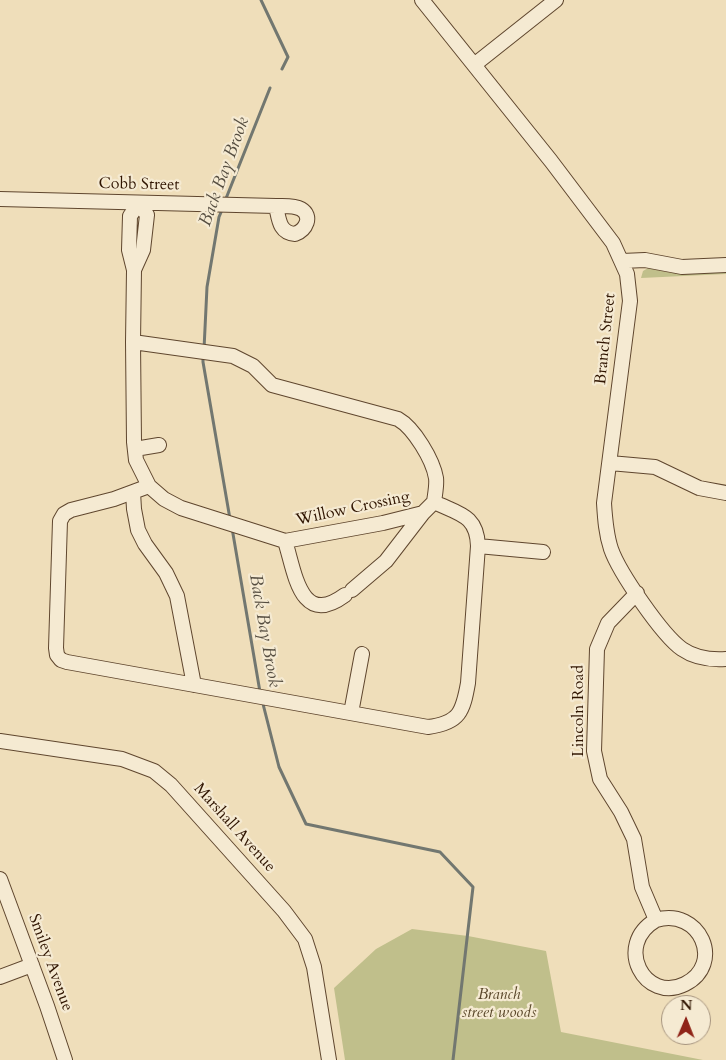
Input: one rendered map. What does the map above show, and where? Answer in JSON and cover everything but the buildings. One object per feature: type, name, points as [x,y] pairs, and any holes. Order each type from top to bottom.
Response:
[{"type":"street","name":"Branch Street","points":[[422,0],[562,176],[612,243],[622,261],[629,282],[630,301],[604,504],[606,527],[614,555],[662,630],[677,646],[690,654],[726,660]]},
{"type":"street","points":[[474,65],[556,0]]},
{"type":"street","name":"Cobb Street","points":[[0,199],[276,206]]},
{"type":"street","name":"Willow Crossing","points":[[134,342],[233,356],[254,366],[272,385],[398,419],[405,423],[416,437],[432,464],[436,479],[434,502],[423,513],[383,523],[285,541],[181,508],[149,486],[136,460],[135,449],[134,342],[134,270],[129,250],[130,216],[139,203]]},
{"type":"street","points":[[622,261],[645,260],[682,267],[726,265]]},
{"type":"street","points":[[135,449],[159,445]]},
{"type":"street","points":[[610,462],[655,467],[699,488],[726,493]]},
{"type":"street","points":[[149,486],[114,499],[71,510],[64,514],[60,521],[55,634],[57,655],[61,660],[428,727],[451,721],[459,714],[464,704],[468,683],[478,546],[478,532],[474,524],[434,502]]},
{"type":"street","points":[[133,492],[138,530],[144,544],[166,573],[177,596],[194,685]]},
{"type":"street","points":[[285,541],[300,592],[308,601],[321,606],[330,604],[349,592],[386,560],[423,513]]},
{"type":"street","points":[[478,546],[543,552]]},
{"type":"street","name":"Lincoln Road","points":[[637,593],[608,623],[597,649],[594,752],[600,779],[621,812],[634,839],[642,887],[656,920]]},
{"type":"street","points":[[351,713],[362,654]]},
{"type":"street","name":"Marshall Avenue","points":[[0,740],[122,759],[154,771],[171,785],[284,911],[305,939],[314,967],[329,1060]]},
{"type":"street","name":"Smiley Avenue","points":[[0,879],[65,1060]]},
{"type":"street","points":[[670,917],[684,920],[700,934],[705,948],[703,962],[696,975],[685,984],[671,987],[656,985],[644,976],[636,964],[636,942],[644,929],[656,920],[670,917]]},
{"type":"street","points":[[0,977],[32,965]]},
{"type":"green space","points":[[648,268],[672,273],[726,270],[726,274],[641,278],[643,271]]},
{"type":"green space","name":"Branch street woods","points":[[412,929],[468,936],[546,951],[561,1032],[703,1060],[345,1060],[334,988],[376,949]]},
{"type":"waterway","name":"Back Bay Brook","points":[[261,0],[288,57],[282,69]]},
{"type":"waterway","name":"Back Bay Brook","points":[[225,201],[270,88]]},
{"type":"waterway","name":"Back Bay Brook","points":[[204,349],[207,287],[219,217],[222,210]]},
{"type":"waterway","name":"Back Bay Brook","points":[[203,355],[230,519]]},
{"type":"waterway","name":"Back Bay Brook","points":[[232,528],[260,692]]},
{"type":"waterway","name":"Back Bay Brook","points":[[262,700],[279,767],[306,824],[440,852],[473,887],[453,1060]]}]
